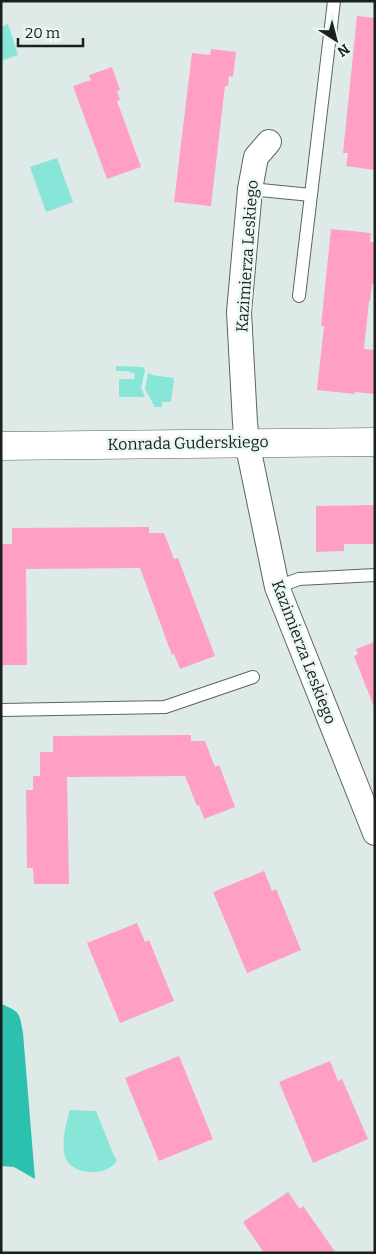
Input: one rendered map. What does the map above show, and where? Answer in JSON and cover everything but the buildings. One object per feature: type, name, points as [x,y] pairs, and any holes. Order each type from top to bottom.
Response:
[{"type":"street","name":"Kazimierza Leskiego","points":[[269,142],[256,157],[250,189],[239,312],[247,442],[277,587],[369,803],[375,833]]},
{"type":"street","name":"Konrada Guderskiego","points":[[1,446],[375,442]]},
{"type":"lane","points":[[299,296],[334,1]]},
{"type":"lane","points":[[250,189],[311,195]]},
{"type":"lane","points":[[277,587],[299,578],[375,576]]},
{"type":"lane","points":[[1,710],[165,708],[253,677]]},
{"type":"shaded area","points":[[8,24],[18,55],[1,61],[1,27]]},
{"type":"shaded area","points":[[57,158],[73,202],[46,212],[30,167]]},
{"type":"shaded area","points":[[116,366],[143,367],[145,370],[141,388],[145,397],[119,397],[119,379],[134,379],[135,373],[116,371]]},
{"type":"shaded area","points":[[148,373],[174,378],[171,402],[162,402],[162,407],[155,407],[145,389]]},
{"type":"shaded area","points":[[1,1004],[16,1011],[22,1026],[35,1179],[14,1167],[1,1165]]},
{"type":"shaded area","points":[[70,1110],[96,1111],[117,1160],[112,1166],[97,1172],[84,1172],[73,1167],[68,1162],[65,1157],[64,1139]]}]
